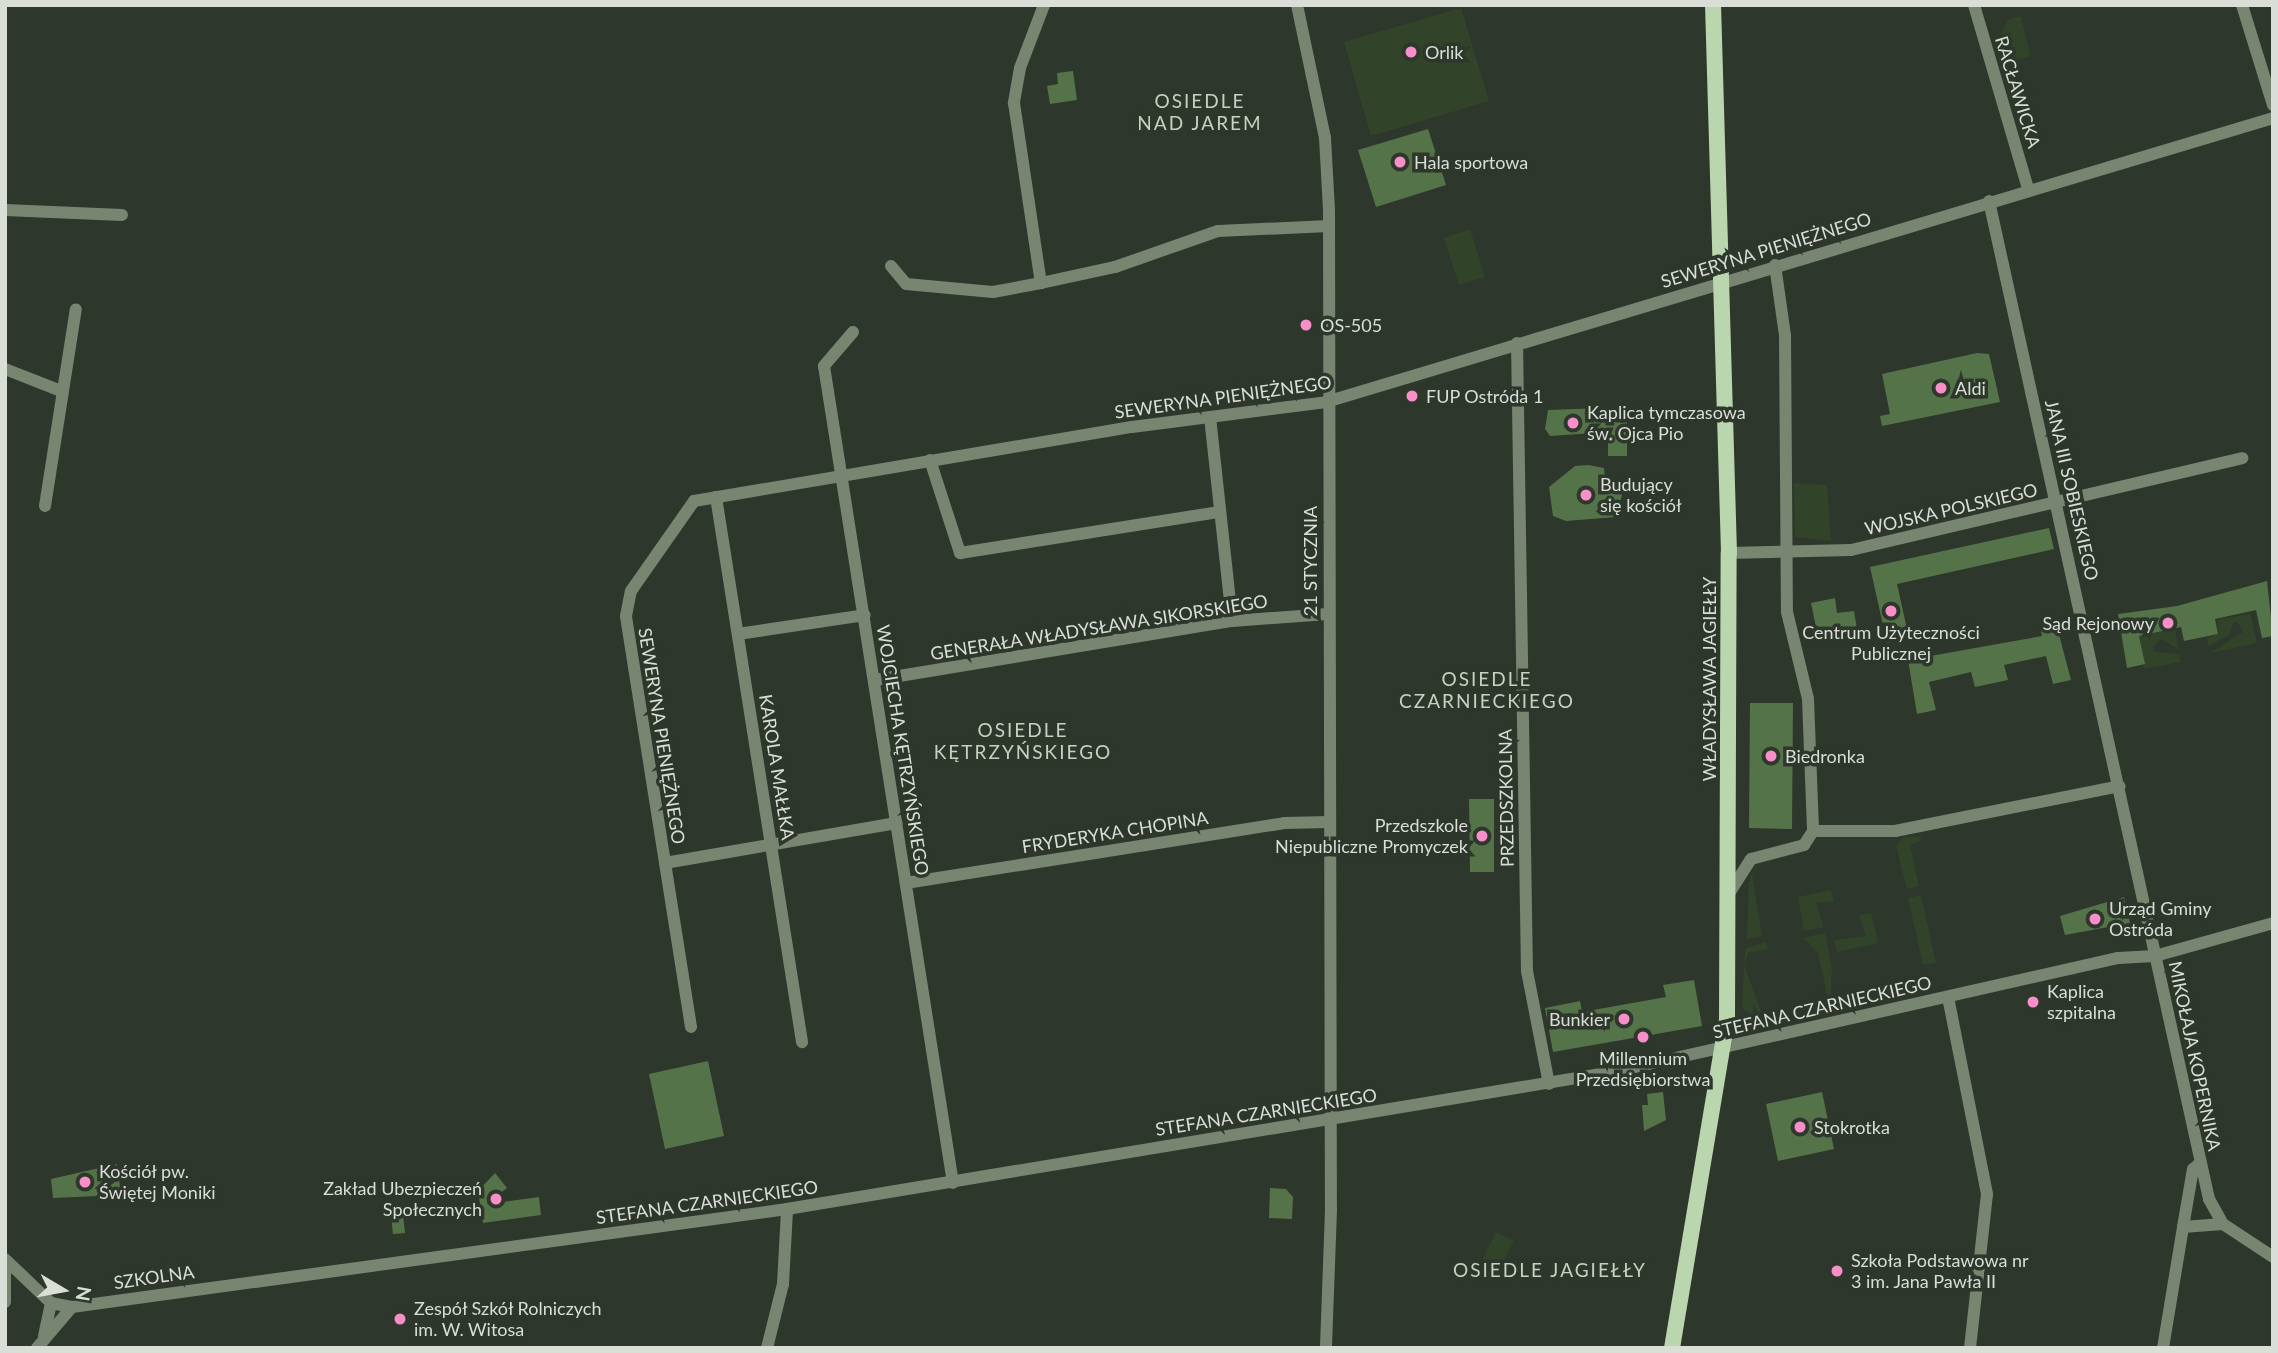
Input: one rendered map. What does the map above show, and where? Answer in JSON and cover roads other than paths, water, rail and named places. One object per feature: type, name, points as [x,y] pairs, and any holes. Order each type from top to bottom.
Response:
[{"type":"main road","name":"WŁADYSŁAWA JAGIEŁŁY","points":[[1672,1348],[1725,1047],[1729,553],[1725,280],[1713,5]]},
{"type":"street","points":[[1041,283],[1014,103],[1020,68],[1044,5]]},
{"type":"street","name":"21 STYCZNIA","points":[[1297,5],[1325,138],[1329,226],[1326,402],[1330,1119],[1326,1348]]},
{"type":"street","name":"RACŁAWICKA","points":[[1974,5],[2028,189]]},
{"type":"street","points":[[2242,5],[2273,105]]},
{"type":"street","name":"SEWERYNA PIENIĘŻNEGO","points":[[691,1027],[628,654],[626,616],[631,591],[694,501],[930,460],[1326,402],[1517,342],[2273,118]]},
{"type":"street","name":"JANA III SOBIESKIEGO","points":[[1989,201],[2120,786],[2155,956]]},
{"type":"street","points":[[5,210],[122,215]]},
{"type":"street","points":[[891,267],[905,284],[993,292],[1115,267],[1218,231],[1329,226]]},
{"type":"street","points":[[1727,898],[1751,859],[1804,845],[1813,831],[1808,699],[1787,612],[1790,553],[1785,335],[1775,265]]},
{"type":"street","points":[[45,506],[76,309]]},
{"type":"street","name":"WOJCIECHA KĘTRZYŃSKIEGO","points":[[853,332],[824,366],[953,1183]]},
{"type":"street","name":"PRZEDSZKOLNA","points":[[1517,342],[1527,971],[1549,1084]]},
{"type":"street","points":[[5,369],[61,391]]},
{"type":"street","points":[[1210,417],[1232,621]]},
{"type":"street","name":"WOJSKA POLSKIEGO","points":[[1729,553],[1851,550],[2242,458]]},
{"type":"street","points":[[930,460],[960,553],[1220,512]]},
{"type":"street","name":"KAROLA MAŁŁKA","points":[[716,497],[802,1042]]},
{"type":"street","name":"GENERAŁA WŁADYSŁAWA SIKORSKIEGO","points":[[875,680],[1232,621],[1328,614]]},
{"type":"street","points":[[738,634],[865,615]]},
{"type":"street","points":[[1813,831],[1895,831],[2120,786]]},
{"type":"street","name":"FRYDERYKA CHOPINA","points":[[906,883],[1284,823],[1330,822]]},
{"type":"street","points":[[665,863],[897,823]]},
{"type":"street","name":"STEFANA CZARNIECKIEGO","points":[[254,1280],[787,1209],[1549,1084],[2118,958],[2155,956],[2273,923]]},
{"type":"street","name":"MIKOŁAJA KOPERNIKA","points":[[2155,956],[2200,1163],[2223,1224]]},
{"type":"street","points":[[1948,997],[1987,1194],[1970,1348]]},
{"type":"street","name":"MIKOŁAJA KOPERNIKA","points":[[2163,1348],[2193,1169],[2200,1163]]},
{"type":"street","points":[[767,1348],[783,1284],[787,1209]]},
{"type":"street","points":[[2183,1227],[2223,1224],[2273,1257]]},
{"type":"street","points":[[5,1261],[7,1297],[30,1286]]},
{"type":"street","points":[[5,1261],[51,1303],[40,1342]]},
{"type":"street","name":"SZKOLNA","points":[[51,1303],[72,1307],[254,1280]]},
{"type":"street","points":[[40,1342],[72,1307]]},
{"type":"place","name":"Orlik","points":[[1411,52]]},
{"type":"place","name":"Hala sportowa","points":[[1400,162]]},
{"type":"place","name":"OS-505","points":[[1306,325]]},
{"type":"place","name":"Aldi","points":[[1941,388]]},
{"type":"place","name":"FUP Ostróda 1","points":[[1412,396]]},
{"type":"place","name":"Kaplica tymczasowa św. Ojca Pio","points":[[1573,423]]},
{"type":"place","name":"Budujący się kościół","points":[[1586,495]]},
{"type":"place","name":"Centrum Użyteczności Publicznej","points":[[1891,611]]},
{"type":"place","name":"Sąd Rejonowy","points":[[2168,623]]},
{"type":"place","name":"Biedronka","points":[[1771,756]]},
{"type":"place","name":"Przedszkole Niepubliczne Promyczek","points":[[1482,836]]},
{"type":"place","name":"Urząd Gminy Ostróda","points":[[2095,919]]},
{"type":"place","name":"Kaplica szpitalna","points":[[2033,1002]]},
{"type":"place","name":"Bunkier","points":[[1624,1019]]},
{"type":"place","name":"Millennium Przedsiębiorstwa","points":[[1643,1037]]},
{"type":"place","name":"Stokrotka","points":[[1800,1127]]},
{"type":"place","name":"Kościół pw. Świętej Moniki","points":[[85,1182]]},
{"type":"place","name":"Zakład Ubezpieczeń Społecznych","points":[[496,1199]]},
{"type":"place","name":"Szkoła Podstawowa nr 3 im. Jana Pawła II","points":[[1837,1271]]},
{"type":"place","name":"Zespół Szkół Rolniczych im. W. Witosa","points":[[400,1319]]},
{"type":"district","name":"OSIEDLE NAD JAREM","points":[[1200,112]]},
{"type":"district","name":"OSIEDLE CZARNIECKIEGO","points":[[1487,690]]},
{"type":"district","name":"OSIEDLE KĘTRZYŃSKIEGO","points":[[1023,741]]},
{"type":"district","name":"OSIEDLE JAGIEŁŁY","points":[[1550,1270]]}]
